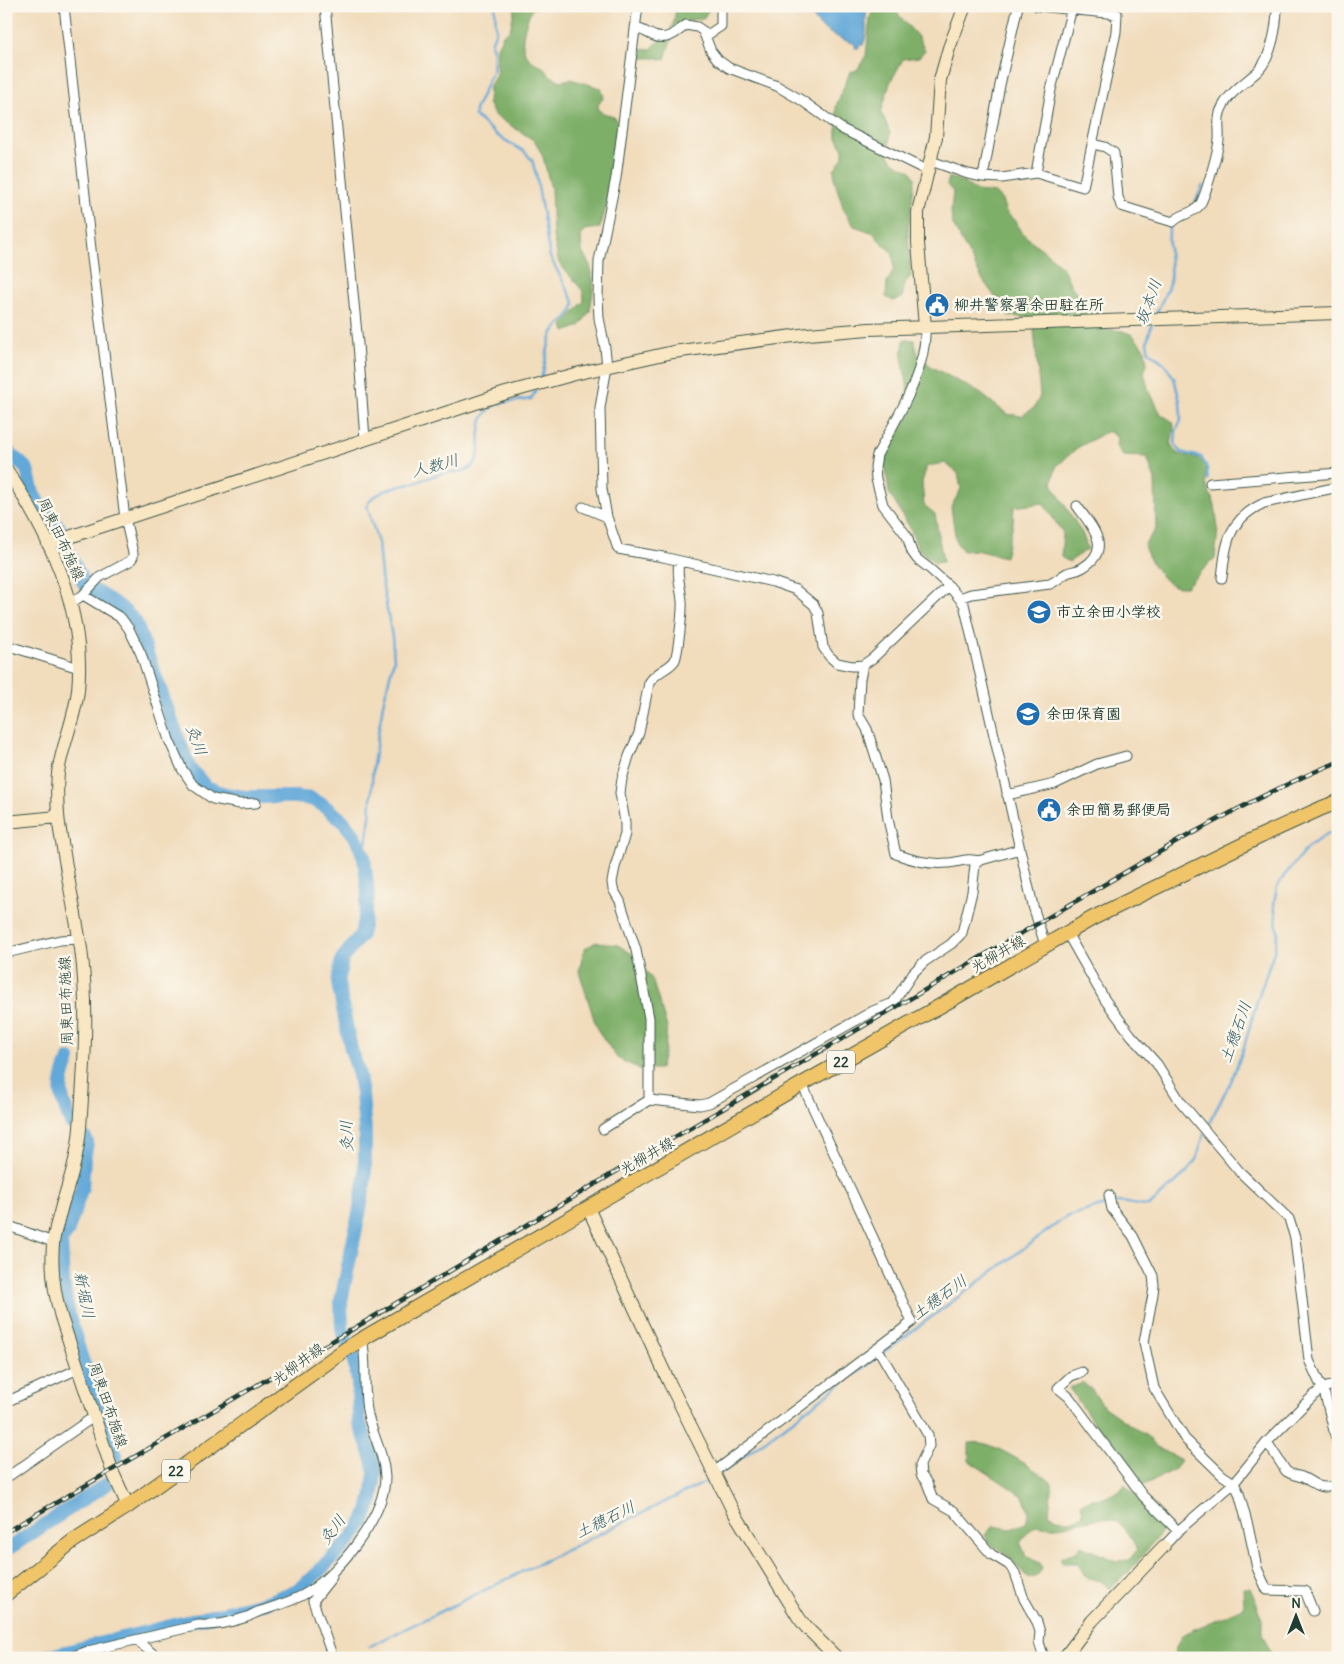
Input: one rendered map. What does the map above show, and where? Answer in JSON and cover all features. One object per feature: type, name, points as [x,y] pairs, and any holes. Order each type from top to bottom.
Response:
[{"type":"main road","name":"光柳井線","points":[[6,1594],[73,1541],[128,1506],[354,1344],[802,1084],[1118,904],[1265,834],[1338,802]]},
{"type":"street","points":[[64,6],[92,258],[125,518],[133,557],[130,561],[100,577],[71,603]]},
{"type":"street","points":[[325,6],[358,344],[365,439]]},
{"type":"street","points":[[638,6],[616,178],[599,260],[599,318],[607,366],[600,408],[602,489],[607,517],[618,549],[772,582],[796,590],[814,605],[818,613],[823,647],[829,656],[837,662],[852,666],[863,665],[873,658],[949,586]]},
{"type":"street","points":[[706,36],[721,26],[722,6]]},
{"type":"street","points":[[965,6],[949,48],[940,80],[936,137],[918,212],[918,243],[925,345],[911,392],[877,456],[875,467],[876,479],[883,505],[907,536],[912,552],[917,559],[949,586],[964,604],[1033,906],[1046,946]]},
{"type":"street","points":[[983,177],[1000,85],[1018,6]]},
{"type":"street","points":[[635,28],[663,38],[672,36],[686,25],[692,25],[703,31],[711,51],[718,60],[729,68],[777,86],[801,100],[842,129],[930,166],[983,177],[1002,178],[1036,174],[1083,187],[1116,32],[1117,14],[1037,6]]},
{"type":"street","points":[[1093,144],[1105,146],[1114,154],[1118,197],[1121,206],[1173,222],[1193,211],[1200,205],[1204,196],[1218,151],[1220,113],[1223,105],[1262,66],[1274,36],[1277,6]]},
{"type":"street","points":[[1036,174],[1051,90],[1070,10]]},
{"type":"street","points":[[48,544],[506,393],[607,366],[673,352],[764,338],[869,329],[1338,313]]},
{"type":"street","name":"周東田布施線","points":[[6,469],[48,544],[61,572],[71,603],[76,636],[79,668],[78,689],[75,709],[57,781],[58,817],[79,939],[85,1005],[79,1142],[53,1242],[52,1277],[54,1294],[78,1369],[113,1473],[128,1506]]},
{"type":"street","points":[[1210,483],[1338,473]]},
{"type":"street","points":[[1222,578],[1228,538],[1241,519],[1256,507],[1264,503],[1338,487]]},
{"type":"street","points":[[959,598],[971,594],[1050,584],[1057,582],[1068,573],[1082,568],[1092,560],[1100,545],[1095,532],[1077,506]]},
{"type":"street","points":[[584,507],[607,517]]},
{"type":"street","points":[[649,1100],[648,1005],[636,950],[612,882],[625,834],[620,793],[622,778],[629,756],[640,733],[649,683],[653,676],[675,660],[682,601],[677,569],[679,562]]},
{"type":"street","points":[[84,593],[121,618],[129,629],[141,654],[169,740],[182,769],[193,785],[203,794],[213,799],[240,804],[256,803]]},
{"type":"street","points":[[6,645],[79,668]]},
{"type":"street","points":[[863,665],[860,679],[858,714],[867,729],[883,780],[888,819],[896,854],[918,861],[938,864],[970,859],[978,861]]},
{"type":"street","points":[[1007,795],[1055,784],[1097,764],[1126,756]]},
{"type":"street","points":[[6,822],[58,817]]},
{"type":"street","points":[[603,1129],[649,1100],[700,1105],[709,1104],[873,1011],[893,1004],[913,974],[924,962],[952,944],[962,933],[972,892],[974,865],[978,861],[1020,848]]},
{"type":"street","points":[[1067,933],[1105,1000],[1131,1035],[1157,1064],[1180,1101],[1238,1171],[1289,1219],[1295,1238],[1309,1360],[1323,1388],[1338,1447]]},
{"type":"street","points":[[6,954],[60,940],[79,939]]},
{"type":"street","points":[[714,1472],[880,1352],[912,1322],[802,1084]]},
{"type":"street","points":[[1110,1199],[1115,1212],[1133,1236],[1153,1276],[1154,1294],[1144,1342],[1154,1388],[1194,1449],[1222,1475],[1234,1483],[1239,1492],[1257,1568],[1267,1590],[1305,1592],[1313,1610]]},
{"type":"street","points":[[588,1208],[637,1314],[732,1509],[799,1618],[838,1658]]},
{"type":"street","points":[[6,1216],[17,1228]]},
{"type":"street","points":[[6,1225],[53,1242]]},
{"type":"street","points":[[68,1658],[199,1625],[212,1626],[248,1617],[260,1611],[283,1605],[305,1594],[325,1578],[346,1556],[362,1538],[370,1524],[381,1497],[385,1477],[381,1451],[368,1415],[364,1368],[365,1351],[354,1344]]},
{"type":"street","points":[[880,1352],[928,1435],[929,1446],[920,1465],[921,1475],[928,1483],[933,1499],[954,1511],[991,1554],[1009,1565],[1015,1574],[1024,1599],[1037,1622],[1040,1632],[1039,1642],[1044,1658]]},
{"type":"street","points":[[6,1402],[78,1369]]},
{"type":"street","points":[[1082,1372],[1071,1376],[1058,1388],[1069,1397],[1143,1496],[1178,1531]]},
{"type":"street","points":[[1064,1658],[1092,1621],[1178,1531],[1234,1483],[1267,1442],[1323,1388],[1338,1384]]},
{"type":"street","points":[[6,1478],[89,1420],[95,1418]]},
{"type":"street","points":[[1267,1442],[1290,1474],[1302,1477],[1314,1486],[1329,1487],[1338,1485]]},
{"type":"street","points":[[333,1658],[312,1601],[345,1560],[346,1556]]},
{"type":"street","points":[[139,1639],[141,1644],[158,1658]]},
{"type":"green space","points":[[538,6],[531,10],[524,34],[523,46],[528,57],[544,68],[549,75],[561,81],[570,79],[601,88],[604,97],[598,105],[599,111],[614,117],[619,124],[614,180],[600,228],[584,230],[581,236],[582,252],[590,265],[594,284],[590,311],[580,326],[565,332],[563,325],[584,301],[583,291],[559,263],[553,236],[551,189],[543,157],[535,141],[494,115],[488,103],[489,87],[496,75],[497,47],[503,35],[510,30],[515,7]]},
{"type":"green space","points":[[676,6],[711,6],[703,19],[687,22],[676,31],[665,60],[640,58],[640,49],[651,50],[670,30],[674,21]]},
{"type":"green space","points":[[874,6],[900,6],[898,14],[918,37],[925,50],[919,57],[903,59],[890,83],[881,113],[890,133],[888,154],[894,162],[911,171],[915,178],[908,231],[911,276],[905,283],[902,298],[893,301],[886,297],[887,283],[894,269],[893,254],[874,233],[854,226],[844,210],[835,182],[834,170],[843,157],[843,149],[837,138],[836,106],[850,72],[857,70],[866,56],[870,18]]},
{"type":"green space","points":[[949,177],[977,191],[995,193],[1002,200],[1006,212],[1016,222],[1023,234],[1054,259],[1064,270],[1071,286],[1079,295],[1092,299],[1098,305],[1097,327],[1123,331],[1133,335],[1145,350],[1147,364],[1144,373],[1148,388],[1161,414],[1173,422],[1171,445],[1178,454],[1198,458],[1206,465],[1206,484],[1215,505],[1218,529],[1215,558],[1186,587],[1174,586],[1160,574],[1144,545],[1156,529],[1155,480],[1147,457],[1123,456],[1116,446],[1117,437],[1108,431],[1077,448],[1056,467],[1052,484],[1082,533],[1088,549],[1069,562],[1061,557],[1063,533],[1043,503],[1014,507],[1013,524],[1005,557],[975,550],[963,551],[956,542],[951,507],[961,489],[958,473],[945,463],[927,466],[922,482],[924,505],[935,514],[943,562],[935,563],[919,550],[910,528],[889,493],[885,464],[887,452],[909,408],[902,358],[904,339],[914,340],[918,355],[932,367],[980,393],[1007,414],[1021,416],[1034,408],[1040,396],[1033,318],[1009,316],[982,279],[952,223],[953,192],[947,185]]},
{"type":"green space","points":[[596,942],[618,945],[634,955],[652,979],[667,1027],[665,1050],[660,1069],[639,1069],[617,1058],[597,1029],[579,971],[584,949]]},
{"type":"green space","points":[[1082,1382],[1092,1390],[1104,1407],[1148,1437],[1155,1446],[1181,1460],[1175,1469],[1144,1485],[1138,1484],[1069,1388]]},
{"type":"green space","points":[[969,1443],[979,1443],[997,1448],[1052,1483],[1049,1514],[1058,1518],[1066,1521],[1074,1520],[1083,1514],[1081,1504],[1091,1499],[1104,1498],[1121,1490],[1125,1484],[1162,1521],[1164,1529],[1127,1574],[1109,1589],[1101,1581],[1085,1577],[1078,1563],[1061,1563],[1061,1557],[1076,1552],[1081,1546],[1117,1561],[1129,1560],[1137,1550],[1121,1525],[1113,1520],[1094,1519],[1055,1527],[1037,1525],[1020,1542],[1026,1556],[1040,1563],[1042,1569],[1037,1576],[1029,1579],[1008,1556],[988,1542],[985,1535],[993,1526],[1011,1529],[1026,1523],[1029,1512],[1023,1496],[969,1461]]},
{"type":"green space","points":[[1243,1588],[1250,1588],[1262,1616],[1262,1633],[1273,1658],[1177,1658],[1175,1650],[1182,1635],[1244,1607]]},
{"type":"water","points":[[808,6],[869,6],[866,15],[866,34],[863,45],[855,48],[855,44],[826,31],[815,21]]},
{"type":"waterway","name":"人数川","points":[[495,6],[496,31],[491,43],[494,53],[493,70],[475,110],[475,116],[498,136],[525,152],[532,160],[550,257],[574,302],[570,314],[551,336],[541,378]]},
{"type":"waterway","name":"坂本川","points":[[1194,205],[1203,185]]},
{"type":"waterway","name":"坂本川","points":[[1155,316],[1166,293],[1170,279],[1170,224]]},
{"type":"waterway","name":"坂本川","points":[[1152,323],[1147,342],[1149,352],[1164,363],[1174,378],[1180,402],[1181,420],[1176,431],[1175,444],[1180,452],[1201,457],[1207,468],[1208,480]]},
{"type":"waterway","name":"人数川","points":[[364,857],[370,817],[373,765],[383,704],[394,659],[381,576],[378,543],[367,506],[374,497],[386,490],[447,472],[464,471],[474,465],[478,457],[482,420],[487,412],[500,403],[531,399],[536,390]]},
{"type":"waterway","name":"灸川","points":[[6,450],[27,469],[33,493],[39,504],[59,527]]},
{"type":"waterway","name":"灸川","points":[[42,1658],[267,1602],[301,1588],[351,1539],[364,1521],[372,1500],[375,1473],[373,1459],[359,1421],[358,1382],[353,1356],[342,1329],[341,1301],[361,1204],[365,1175],[365,1131],[358,1071],[351,1049],[338,983],[342,959],[361,935],[365,916],[368,894],[364,857],[355,836],[343,821],[323,805],[311,799],[296,797],[245,797],[225,794],[206,787],[189,768],[135,621],[120,607],[85,585],[70,554]]},
{"type":"waterway","name":"土穂石川","points":[[1206,1129],[1232,1079],[1273,955],[1278,934],[1274,903],[1277,887],[1309,846],[1327,834],[1338,832]]},
{"type":"waterway","name":"新堀川","points":[[69,1059],[61,1091],[71,1123]]},
{"type":"waterway","name":"土穂石川","points":[[1113,1202],[1149,1206],[1187,1172],[1197,1158],[1204,1134]]},
{"type":"waterway","name":"新堀川","points":[[85,1138],[87,1142],[82,1187],[67,1233],[61,1241],[63,1284],[68,1312],[80,1353],[116,1456]]},
{"type":"waterway","name":"土穂石川","points":[[720,1474],[1066,1217],[1108,1204]]},
{"type":"waterway","name":"土穂石川","points":[[368,1647],[714,1478]]},
{"type":"waterway","name":"新堀川","points":[[6,1550],[107,1484]]},
{"type":"railway","points":[[6,1532],[1180,840],[1278,789],[1338,762]]},
{"type":"place","name":"柳井警察署余田駐在所","points":[[937,305]]},
{"type":"place","name":"市立余田小学校","points":[[1039,612]]},
{"type":"place","name":"余田保育園","points":[[1028,714]]},
{"type":"place","name":"余田簡易郵便局","points":[[1049,810]]}]
